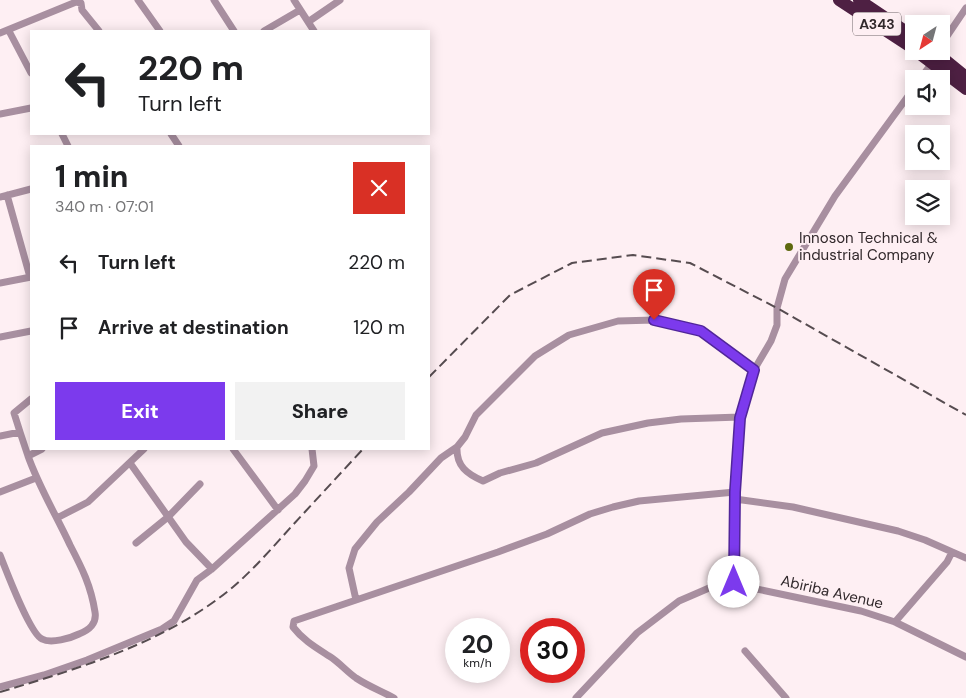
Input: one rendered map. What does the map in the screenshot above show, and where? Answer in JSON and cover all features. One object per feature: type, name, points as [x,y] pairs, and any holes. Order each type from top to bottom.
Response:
[{"type":"highway","name":"A343","points":[[839,0],[905,43]]},
{"type":"highway","name":"A343","points":[[859,0],[905,31]]},
{"type":"highway","name":"A343","points":[[942,60],[966,89]]},
{"type":"highway","name":"A343","points":[[945,60],[966,77]]},
{"type":"street","points":[[138,0],[159,30]]},
{"type":"street","points":[[214,0],[233,30]]},
{"type":"street","points":[[294,0],[313,30]]},
{"type":"street","points":[[308,22],[340,0]]},
{"type":"street","points":[[0,33],[9,31],[76,2],[81,3],[82,10],[98,30]]},
{"type":"street","points":[[950,32],[966,8]]},
{"type":"street","points":[[266,30],[300,10]]},
{"type":"street","points":[[9,31],[30,72]]},
{"type":"street","points":[[734,582],[735,496],[740,418],[754,370],[771,341],[777,325],[777,308],[785,279],[835,196],[905,100]]},
{"type":"street","points":[[0,114],[30,108]]},
{"type":"street","points":[[0,283],[30,277],[4,196],[30,189]]},
{"type":"street","points":[[356,600],[349,568],[355,549],[377,522],[441,458],[457,447],[476,415],[535,356],[569,335],[608,323],[654,320],[701,331],[754,370]]},
{"type":"street","points":[[0,337],[30,331]]},
{"type":"street","points":[[0,555],[28,620],[43,640],[51,641],[75,636],[89,630],[94,624],[96,615],[89,584],[36,478],[14,413],[30,400]]},
{"type":"street","points":[[457,447],[456,455],[459,464],[473,477],[483,481],[500,473],[536,463],[602,433],[664,421],[740,418]]},
{"type":"street","points":[[0,436],[20,432]]},
{"type":"street","points":[[28,456],[40,450]]},
{"type":"street","points":[[57,518],[88,502],[142,450]]},
{"type":"street","points":[[234,450],[278,510]]},
{"type":"street","points":[[0,687],[44,675],[87,660],[162,629],[174,621],[197,580],[212,569],[295,494],[314,466],[312,450]]},
{"type":"street","points":[[130,463],[186,542],[212,569]]},
{"type":"street","points":[[0,492],[36,478]]},
{"type":"street","points":[[136,544],[200,484]]},
{"type":"street","points":[[394,698],[355,677],[330,656],[301,637],[292,624],[299,619],[498,552],[547,534],[590,514],[612,507],[639,501],[735,496],[898,531],[966,558]]},
{"type":"street","points":[[895,622],[947,562],[952,552]]},
{"type":"street","name":"Abiriba Avenue","points":[[576,698],[637,633],[678,601],[716,585],[734,582],[752,588],[861,611],[895,622],[966,657]]},
{"type":"street","points":[[745,651],[786,698]]},
{"type":"railway","points":[[430,376],[510,295],[572,263],[633,255],[690,263],[777,308],[966,415]]},
{"type":"railway","points":[[0,692],[92,663],[122,651],[152,638],[207,606],[233,587],[256,565],[362,450]]},
{"type":"place","name":"Innoson Technical & industrial Company","points":[[789,247]]},
{"type":"route","points":[[654,320],[701,331],[754,370],[740,418],[735,492],[734,582]]}]
